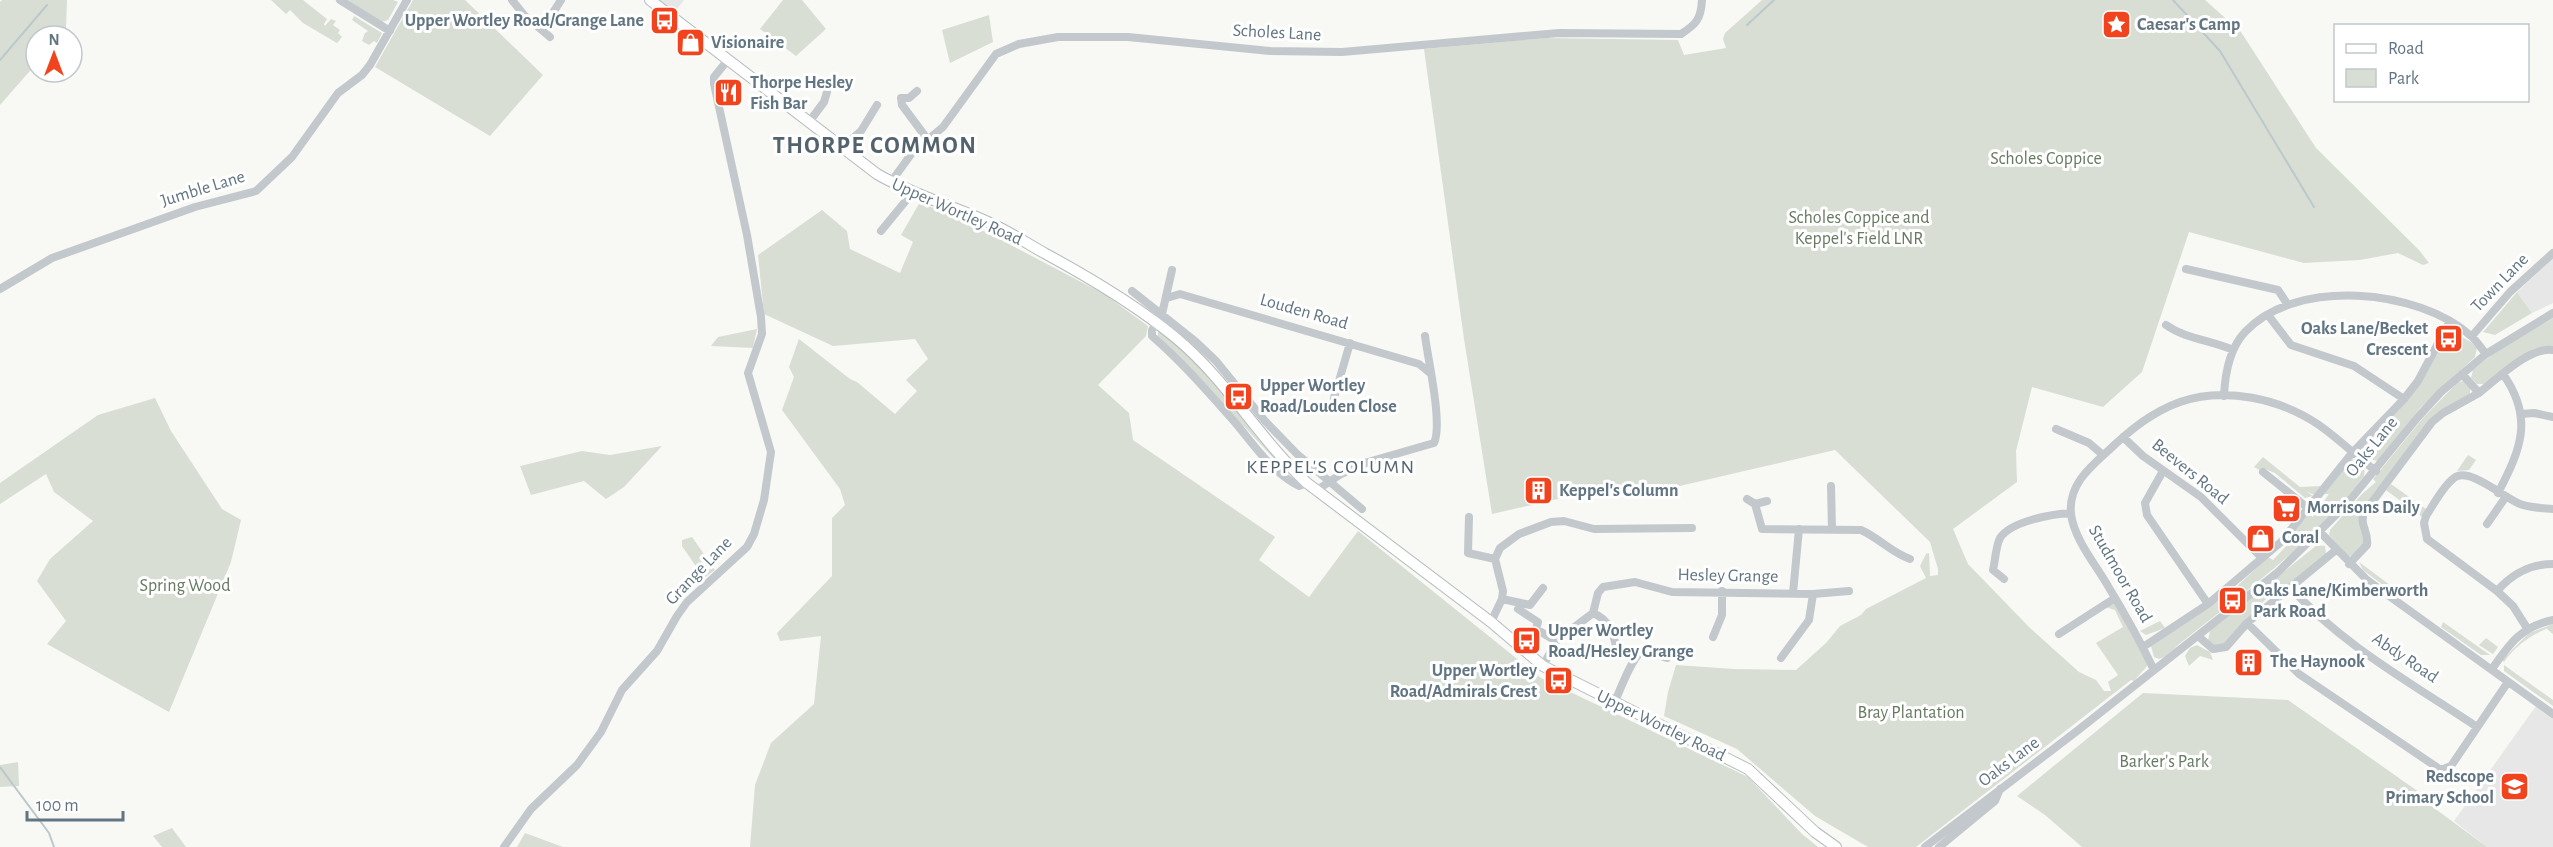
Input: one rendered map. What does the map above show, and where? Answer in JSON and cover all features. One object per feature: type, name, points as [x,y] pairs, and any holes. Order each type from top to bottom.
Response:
[{"type":"main road","name":"Upper Wortley Road","points":[[650,0],[842,148],[891,182],[994,225],[1160,319],[1211,370],[1278,452],[1307,483],[1491,622],[1543,666],[1748,769],[1815,832],[1836,847]]},
{"type":"street","points":[[340,0],[390,32]]},
{"type":"street","name":"Jumble Lane","points":[[0,289],[52,258],[195,207],[256,191],[292,157],[338,93],[362,75],[390,32],[407,0]]},
{"type":"street","points":[[512,0],[524,15],[550,37]]},
{"type":"street","points":[[542,30],[561,0]]},
{"type":"street","name":"Scholes Lane","points":[[891,182],[912,153],[943,127],[996,54],[1019,44],[1058,37],[1128,37],[1248,49],[1342,52],[1559,33],[1681,34],[1695,25],[1701,14],[1702,0]]},
{"type":"street","name":"Grange Lane","points":[[504,847],[531,808],[577,765],[601,732],[622,690],[657,651],[676,616],[687,602],[747,547],[754,534],[764,500],[771,452],[748,373],[762,334],[761,317],[747,235],[714,84],[714,77],[727,61]]},
{"type":"street","points":[[917,91],[909,98],[901,98],[902,105],[928,140]]},
{"type":"street","points":[[809,122],[824,102],[827,92]]},
{"type":"street","points":[[842,148],[861,130],[877,105]]},
{"type":"street","points":[[881,231],[913,192]]},
{"type":"street","name":"Town Lane","points":[[2472,336],[2510,292],[2553,253]]},
{"type":"street","points":[[2186,269],[2278,290],[2288,305]]},
{"type":"street","points":[[1160,319],[1167,298],[1172,270]]},
{"type":"street","name":"Upper Wortley Road","points":[[1132,291],[1160,319],[1216,361],[1265,421],[1329,483],[1362,509]]},
{"type":"street","name":"Louden Road","points":[[1167,298],[1180,294],[1419,364],[1430,373]]},
{"type":"street","points":[[2224,396],[2225,379],[2232,350],[2244,332],[2268,315],[2288,305],[2324,297],[2366,296],[2407,303],[2450,321],[2472,336],[2482,356]]},
{"type":"street","name":"Oaks Lane","points":[[1925,847],[2277,573],[2320,532],[2376,471],[2418,417],[2465,371],[2482,356],[2553,314]]},
{"type":"street","points":[[2268,315],[2291,345],[2354,366],[2404,399]]},
{"type":"street","name":"Upper Wortley Road","points":[[1160,319],[1152,330],[1152,336],[1192,373],[1271,463],[1299,486],[1307,483]]},
{"type":"street","name":"Oaks Lane","points":[[2143,647],[2208,603],[2281,542],[2352,453],[2404,399],[2418,381],[2450,321]]},
{"type":"street","points":[[2166,325],[2179,335],[2232,350]]},
{"type":"street","points":[[1317,490],[1368,462],[1434,443],[1437,430],[1425,336]]},
{"type":"street","points":[[1334,398],[1350,343]]},
{"type":"street","name":"Oaks Lane","points":[[2349,564],[2367,544],[2367,533],[2362,522],[2364,513],[2421,433],[2443,413],[2479,393],[2523,359],[2538,351],[2553,350]]},
{"type":"street","points":[[2465,371],[2479,393]]},
{"type":"street","points":[[2500,522],[2490,520],[2514,462],[2520,441],[2521,414],[2518,399],[2504,374]]},
{"type":"street","name":"Studmoor Road","points":[[2154,670],[2078,534],[2071,513],[2071,503],[2078,482],[2123,437],[2143,421],[2181,402],[2224,396],[2262,400],[2301,415],[2320,426],[2376,471]]},
{"type":"street","points":[[2521,414],[2534,413],[2553,417]]},
{"type":"street","points":[[2056,429],[2089,442],[2103,455]]},
{"type":"street","name":"Beevers Road","points":[[2123,437],[2163,471],[2201,497],[2262,558]]},
{"type":"street","points":[[2163,471],[2145,503],[2147,515],[2208,603]]},
{"type":"street","points":[[2263,472],[2309,509]]},
{"type":"street","points":[[2527,628],[2512,606],[2497,591],[2427,539],[2424,523],[2426,516],[2452,479],[2459,475],[2470,475],[2522,505],[2553,509]]},
{"type":"street","points":[[1821,485],[1832,484],[1832,529]]},
{"type":"street","points":[[1767,501],[1751,501],[1761,532],[1799,529],[1861,530],[1874,536],[1898,554],[1910,559]]},
{"type":"street","points":[[2004,579],[1993,570],[2000,539],[2008,531],[2041,517],[2071,513]]},
{"type":"street","points":[[1469,517],[1468,553],[1495,559]]},
{"type":"street","points":[[1491,622],[1503,599],[1502,582],[1495,559],[1500,548],[1508,540],[1530,528],[1564,521],[1594,530],[1692,528]]},
{"type":"street","points":[[1793,593],[1799,529]]},
{"type":"street","points":[[2320,532],[2367,580],[2553,714]]},
{"type":"street","points":[[2198,636],[2209,648],[2222,649],[2247,623],[2336,550]]},
{"type":"street","points":[[2497,591],[2518,572],[2542,564],[2553,564]]},
{"type":"street","name":"Hesley Grange","points":[[1543,666],[1556,641],[1593,613],[1600,590],[1618,585],[1644,582],[1672,592],[1813,594],[1849,591]]},
{"type":"street","points":[[1503,599],[1530,605],[1543,588]]},
{"type":"street","name":"Abdy Road","points":[[2291,588],[2344,638],[2477,727]]},
{"type":"street","points":[[1713,637],[1722,615],[1722,591]]},
{"type":"street","points":[[1781,658],[1809,620],[1813,594]]},
{"type":"street","points":[[2059,634],[2115,598]]},
{"type":"street","points":[[1518,609],[1538,622],[1536,629],[1556,641]]},
{"type":"street","points":[[1593,613],[1603,617],[1610,625],[1618,655]]},
{"type":"street","points":[[2492,669],[2506,649],[2527,628],[2553,620]]},
{"type":"street","points":[[2247,623],[2299,674],[2436,769],[2447,769],[2451,766],[2508,682]]},
{"type":"street","points":[[1615,701],[1634,659],[1640,652],[1646,651],[1667,658]]},
{"type":"street","points":[[1939,847],[1995,801],[2000,789]]},
{"type":"shaded area","points":[[658,0],[684,0],[674,13]]},
{"type":"shaded area","points":[[2553,258],[2553,303],[2532,313],[2517,292]]},
{"type":"shaded area","name":"Redscope Primary School","points":[[2536,706],[2553,717],[2553,847],[2487,847],[2454,821]]},
{"type":"green space","points":[[2,0],[67,0],[66,24],[24,24],[24,78],[0,105],[0,2]]},
{"type":"green space","points":[[271,0],[303,0],[327,19],[325,26],[331,19],[336,21],[333,25],[340,30],[338,33],[342,37],[337,43],[303,23],[290,10],[286,14]]},
{"type":"green space","points":[[347,0],[393,0],[398,2],[388,20],[382,22]]},
{"type":"green space","points":[[413,0],[465,0],[543,75],[490,136],[375,67]]},
{"type":"green space","points":[[783,0],[802,0],[826,29],[796,56],[760,29]]},
{"type":"green space","name":"Scholes Coppice and Keppel's Field LNR","points":[[1762,0],[2205,0],[2241,32],[2316,148],[2419,250],[2429,263],[2423,265],[2398,253],[2360,260],[2304,263],[2189,232],[2142,372],[2103,407],[2032,387],[2016,451],[2017,482],[1953,529],[1968,564],[2030,628],[2079,672],[2096,680],[2104,691],[2111,691],[2108,682],[2118,675],[2096,643],[2123,627],[2115,610],[2105,607],[2115,603],[2148,665],[2134,681],[2131,680],[1916,847],[1868,847],[1815,816],[1737,749],[1664,716],[1676,665],[1796,670],[1826,643],[1840,626],[1861,615],[1866,609],[1926,578],[1920,566],[1926,554],[1929,553],[1930,576],[1938,575],[1930,542],[1835,450],[1658,491],[1588,492],[1492,514],[1464,339],[1424,49],[1545,38],[1678,40],[1684,55],[1726,48],[1723,39],[1725,33]]},
{"type":"green space","points":[[989,15],[993,42],[950,63],[942,30]]},
{"type":"green space","points":[[354,16],[382,33],[377,43],[374,41],[369,45],[362,41],[368,31],[352,20]]},
{"type":"green space","points":[[920,202],[988,233],[1104,294],[1148,326],[1146,336],[1098,385],[1129,413],[1133,440],[1275,537],[1259,560],[1309,597],[1358,531],[1541,678],[1748,777],[1802,834],[1818,847],[750,847],[755,785],[771,743],[814,704],[821,636],[780,641],[777,633],[832,576],[832,518],[845,505],[840,489],[782,410],[794,377],[789,367],[799,339],[857,382],[895,414],[917,391],[906,380],[928,359],[915,339],[833,346],[764,314],[758,255],[822,210],[847,231],[850,249],[900,273],[913,242],[901,235]]},
{"type":"green space","points":[[2517,292],[2532,313],[2495,335],[2483,332]]},
{"type":"green space","points":[[2553,318],[2553,346],[2533,349],[2484,384],[2477,384],[2471,378],[2473,370],[2499,349]]},
{"type":"green space","points":[[757,329],[753,348],[711,346],[718,337]]},
{"type":"green space","points":[[1158,329],[1195,358],[1291,476],[1158,336]]},
{"type":"green space","points":[[2460,336],[2477,348],[2475,357],[2420,408],[2378,461],[2367,459],[2362,448],[2441,345],[2451,337]]},
{"type":"green space","points":[[2463,381],[2470,388],[2470,394],[2418,434],[2368,504],[2364,544],[2353,556],[2348,556],[2329,535],[2330,530],[2362,494],[2376,482],[2373,479],[2423,418],[2458,382]]},
{"type":"green space","name":"Spring Wood","points":[[155,398],[171,431],[222,509],[241,520],[231,562],[169,712],[47,644],[66,621],[37,581],[50,559],[93,521],[54,492],[46,474],[0,504],[0,483],[98,415]]},
{"type":"green space","points":[[662,446],[624,487],[606,499],[584,481],[531,495],[520,466],[582,451],[610,455]]},
{"type":"green space","points":[[2468,455],[2476,460],[2469,470],[2457,471]]},
{"type":"green space","points":[[2263,457],[2300,487],[2321,486],[2314,495],[2306,491],[2313,496],[2305,498],[2275,473],[2265,469],[2263,472],[2254,467]]},
{"type":"green space","points":[[2356,459],[2365,466],[2364,476],[2345,500],[2301,545],[2167,656],[2159,659],[2154,657],[2151,646],[2233,590],[2268,557],[2273,560],[2296,536],[2292,532],[2309,514],[2313,517],[2329,494],[2324,494],[2350,460]]},
{"type":"green space","points":[[2391,484],[2426,509],[2422,517],[2386,490]]},
{"type":"green space","points":[[692,537],[715,570],[704,578],[682,546],[682,540]]},
{"type":"green space","points":[[2317,545],[2325,546],[2326,554],[2282,592],[2265,600],[2241,630],[2226,644],[2214,646],[2208,640],[2210,631]]},
{"type":"green space","points":[[2359,562],[2390,585],[2387,588],[2363,570]]},
{"type":"green space","points":[[2160,621],[2165,628],[2146,635],[2140,631]]},
{"type":"green space","points":[[2443,622],[2490,655],[2481,655],[2441,627]]},
{"type":"green space","points":[[2553,624],[2553,634],[2548,628],[2541,631],[2518,646],[2504,662],[2502,660],[2529,633]]},
{"type":"green space","points":[[2486,638],[2498,647],[2493,654],[2479,645]]},
{"type":"green space","points":[[2197,645],[2210,652],[2213,660],[2200,656],[2189,666],[2185,656],[2190,648]]},
{"type":"green space","points":[[2504,665],[2553,700],[2553,706],[2504,671]]},
{"type":"green space","name":"Barker's Park","points":[[2143,693],[2288,700],[2426,797],[2426,802],[2487,847],[2082,847],[2045,815],[2017,796]]},
{"type":"green space","points":[[18,762],[19,786],[0,787],[0,765]]},
{"type":"green space","points":[[172,828],[186,847],[162,847],[153,836]]},
{"type":"green space","points":[[525,833],[563,847],[517,847]]},
{"type":"waterway","points":[[1747,25],[1774,0]]},
{"type":"waterway","points":[[2173,0],[2220,51],[2314,207]]},
{"type":"waterway","points":[[0,60],[47,5]]},
{"type":"waterway","points":[[0,767],[49,833],[54,847]]},
{"type":"place","name":"Upper Wortley Road/Grange Lane","points":[[665,21]]},
{"type":"place","name":"Caesar's Camp","points":[[2116,25]]},
{"type":"place","name":"Visionaire","points":[[690,43]]},
{"type":"place","name":"Thorpe Hesley Fish Bar","points":[[729,93]]},
{"type":"place","name":"Oaks Lane/Becket Crescent","points":[[2449,339]]},
{"type":"place","name":"Upper Wortley Road/Louden Close","points":[[1239,396]]},
{"type":"place","name":"Keppel's Column","points":[[1538,491]]},
{"type":"place","name":"Morrisons Daily","points":[[2286,508]]},
{"type":"place","name":"Coral","points":[[2261,538]]},
{"type":"place","name":"Oaks Lane/Kimberworth Park Road","points":[[2232,601]]},
{"type":"place","name":"Upper Wortley Road/Hesley Grange","points":[[1527,641]]},
{"type":"place","name":"The Haynook","points":[[2249,662]]},
{"type":"place","name":"Upper Wortley Road/Admirals Crest","points":[[1558,681]]},
{"type":"place","name":"Redscope Primary School","points":[[2515,787]]},
{"type":"district","name":"THORPE COMMON","points":[[875,146]]},
{"type":"district","name":"KEPPEL'S COLUMN","points":[[1331,467]]},
{"type":"park label","name":"Scholes Coppice","points":[[2046,159]]},
{"type":"park label","name":"Bray Plantation","points":[[1911,713]]}]
